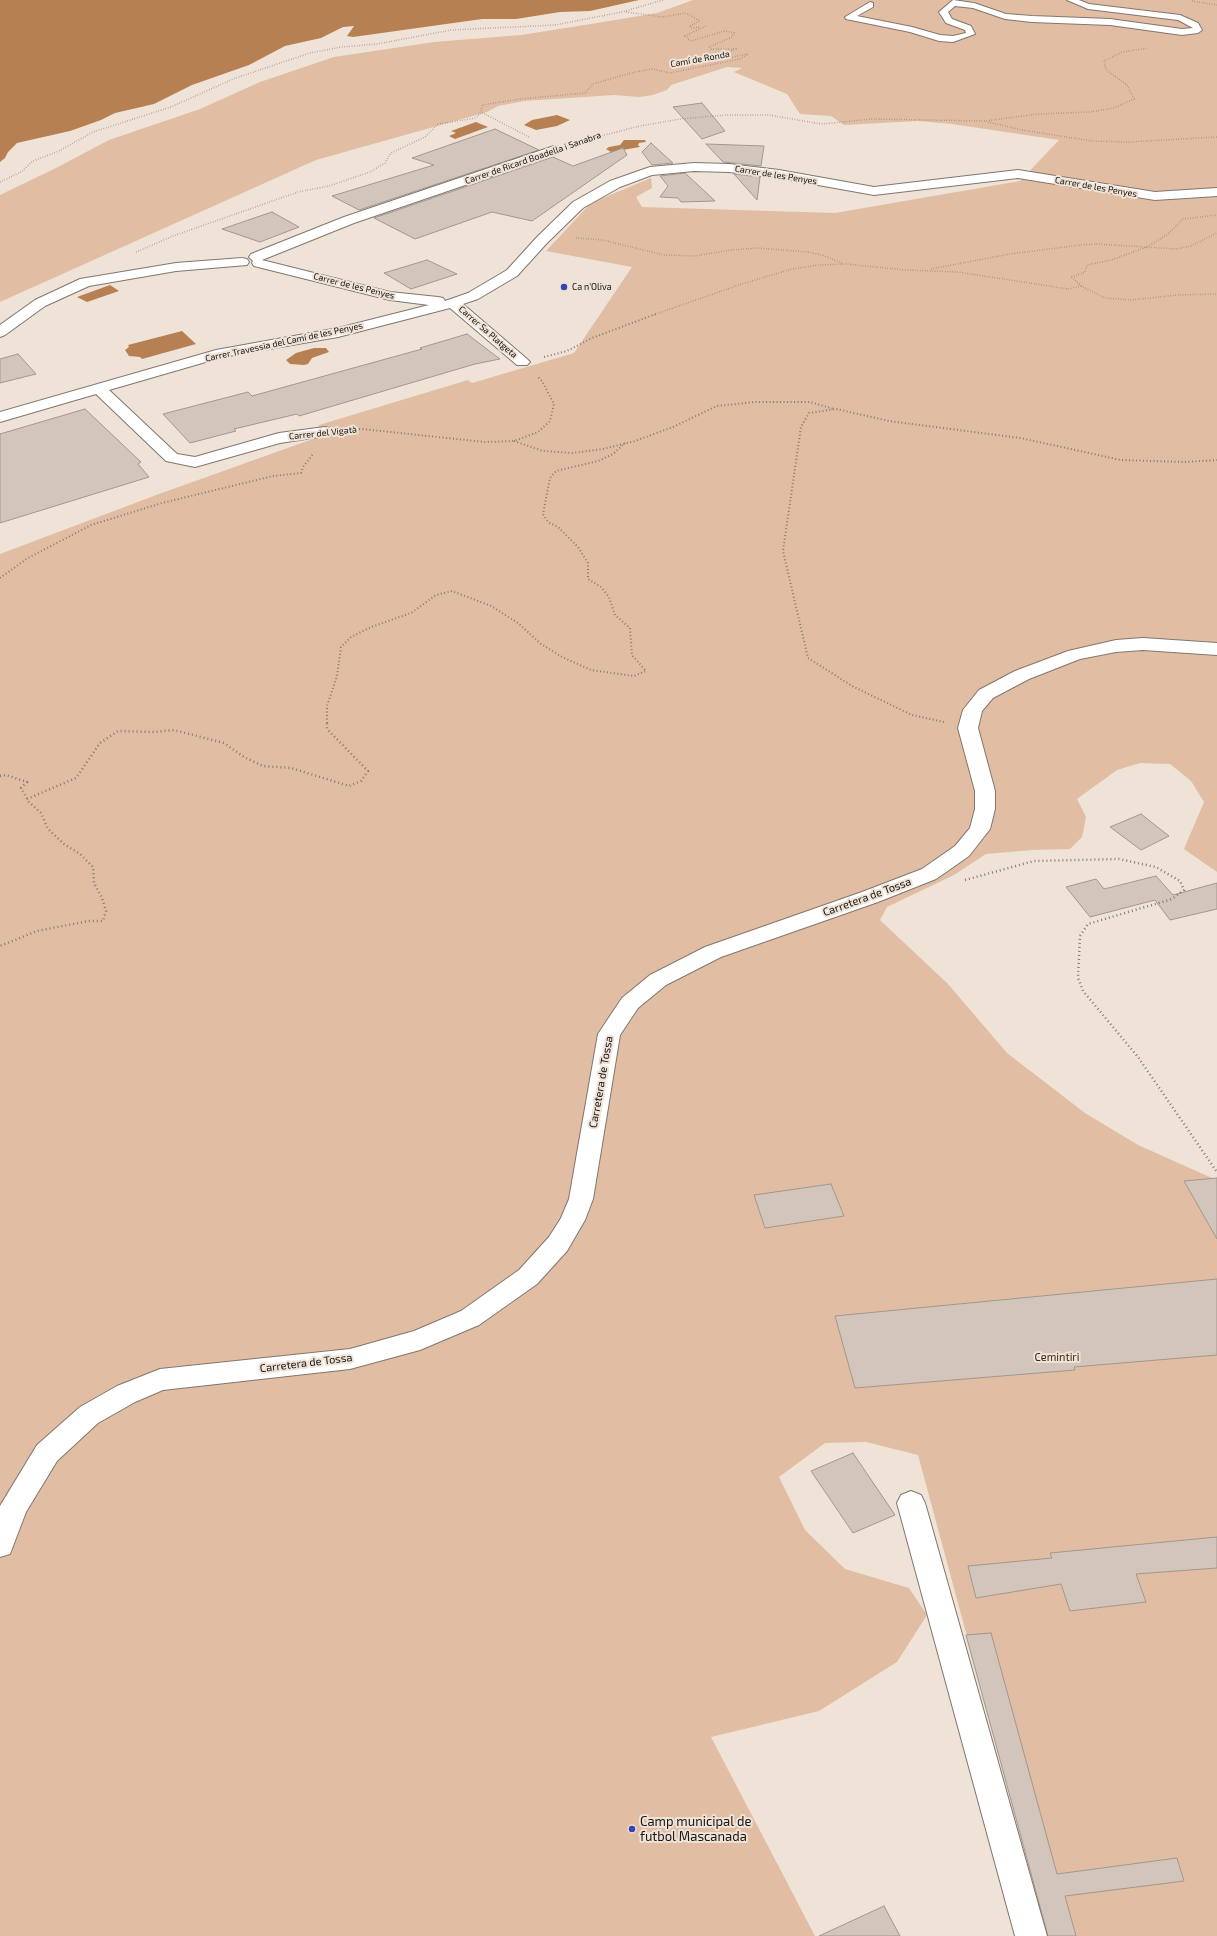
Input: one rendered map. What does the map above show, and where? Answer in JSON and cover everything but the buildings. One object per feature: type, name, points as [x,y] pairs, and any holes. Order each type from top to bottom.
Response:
[{"type":"street","name":"Carrer de Ricard Boadella i Sanabra","points":[[258,260],[349,220],[554,150]]},
{"type":"street","name":"Carrer de les Penyes","points":[[258,260],[390,296],[454,303],[473,296],[512,273],[540,241],[578,205],[615,184],[650,171],[694,168],[729,168],[779,174],[874,191],[1018,174],[1155,196],[1217,192]]},
{"type":"street","points":[[0,332],[40,303],[85,282],[176,267],[242,262],[250,265],[258,260]]},
{"type":"street","name":"Carrer Sa Platgeta","points":[[454,303],[522,362]]},
{"type":"street","name":"Carrer Travessia del Camí de les Penyes","points":[[0,417],[221,353],[338,332],[454,303]]},
{"type":"street","name":"Carrer del Vigatà","points":[[98,388],[172,458],[195,462],[279,438],[325,432]]},
{"type":"street","points":[[968,728],[973,710],[986,694],[1022,675],[1075,655],[1116,646],[1143,644],[1217,649]]},
{"type":"street","name":"Carretera de Tossa","points":[[0,1545],[13,1508],[47,1454],[90,1415],[126,1394],[160,1380],[350,1359],[420,1340],[470,1318],[528,1277],[558,1244],[573,1220],[581,1199],[608,1034],[630,1003],[658,980],[713,952],[870,897],[929,874],[962,851],[980,830],[985,809],[985,791],[968,728]]},
{"type":"street","points":[[911,1503],[1031,1936]]},
{"type":"lane","points":[[870,5],[849,17],[912,30],[939,38],[953,39],[971,34],[968,28],[949,21],[943,12],[953,4],[974,6],[1005,16],[1032,19],[1110,22],[1182,32],[1198,30],[1194,25],[1180,18],[1088,6],[1071,0]]},
{"type":"path","points":[[0,182],[21,172],[33,161],[59,151],[93,132],[170,107],[233,79],[310,53],[341,47],[377,44],[451,30],[555,25],[622,12],[663,0]]},
{"type":"path","points":[[1186,0],[1217,5]]},
{"type":"path","name":"Camí de Ronda","points":[[481,112],[482,105],[520,99],[585,93],[593,84],[631,73],[652,69],[670,73],[740,60],[748,54],[722,59],[718,57],[736,49],[711,49],[709,47],[732,36],[734,33],[732,32],[724,31],[692,41],[685,36],[706,26],[691,28],[690,26],[700,21],[686,13],[663,17],[622,12]]},
{"type":"path","points":[[985,121],[1038,114],[1089,112],[1114,108],[1134,99],[1127,85],[1106,70],[1104,61],[1122,52],[1171,42],[1182,32]]},
{"type":"path","points":[[134,253],[173,236],[298,192],[329,186],[370,172],[386,163],[391,153],[425,137],[438,124],[454,123],[476,118],[481,112],[554,150]]},
{"type":"path","name":"Carrer de Ricard Boadella i Sanabra","points":[[554,150],[596,136],[680,119],[726,115],[769,115],[821,124],[872,118],[985,121]]},
{"type":"path","points":[[985,121],[1022,130],[1092,141],[1127,142],[1217,137]]},
{"type":"path","points":[[1217,214],[1183,219],[1168,234],[1144,248],[1112,260],[1087,265],[1084,272],[1072,277],[1081,286],[1104,298],[1131,300],[1178,295],[1217,294]]},
{"type":"path","points":[[927,270],[1010,254],[1080,245],[1096,244],[1166,250],[1186,248],[1217,233]]},
{"type":"path","points":[[540,241],[561,239],[597,239],[648,252],[674,256],[701,255],[744,248],[782,250],[822,255],[847,264]]},
{"type":"path","points":[[522,362],[567,351],[592,338],[634,322],[792,269],[819,265],[847,264],[904,270],[927,270],[988,276],[1068,289],[1081,286]]},
{"type":"path","name":"Carrer del Vigatà","points":[[325,432],[362,429],[485,442],[514,441],[538,432],[550,421],[554,404],[542,381],[522,362]]},
{"type":"path","points":[[514,441],[543,451],[572,453],[625,443],[672,427],[717,406],[755,402],[810,402],[889,421],[1020,438],[1121,460],[1185,462],[1217,460]]},
{"type":"path","points":[[836,409],[809,413],[801,427],[783,551],[808,658],[852,686],[912,714],[968,728]]},
{"type":"path","points":[[0,578],[28,558],[91,525],[120,515],[218,489],[292,472],[301,473],[302,467],[317,449],[325,432]]},
{"type":"path","points":[[27,799],[76,778],[100,743],[118,731],[154,732],[174,730],[224,743],[244,757],[262,766],[291,768],[349,786],[362,781],[368,771],[327,729],[327,706],[337,676],[341,647],[351,637],[371,627],[411,613],[436,595],[452,591],[491,606],[518,623],[541,644],[562,657],[591,670],[634,676],[646,670],[632,655],[630,628],[615,615],[609,596],[601,587],[588,579],[588,563],[578,547],[558,527],[548,522],[543,514],[550,478],[556,471],[598,461],[613,454],[625,443]]},
{"type":"path","points":[[0,776],[6,775],[27,782],[21,788],[27,799],[41,813],[48,829],[64,844],[80,854],[93,866],[94,883],[102,898],[106,911],[103,921],[89,921],[37,932],[0,946]]},
{"type":"path","points":[[964,881],[1007,867],[1034,861],[1119,859],[1156,867],[1180,881],[1184,890],[1172,899],[1088,924],[1080,936],[1078,978],[1083,991],[1138,1057],[1217,1172]]},
{"type":"green space","name":"Cemintiri","points":[[693,0],[1217,0],[1217,872],[1184,849],[1204,802],[1191,781],[1170,764],[1140,763],[1117,770],[1077,799],[1086,817],[1082,837],[1070,849],[1033,850],[986,854],[954,875],[887,907],[880,920],[948,984],[1007,1053],[1085,1113],[1138,1145],[1212,1178],[1217,1185],[1217,1936],[1048,1936],[918,1455],[866,1442],[825,1443],[779,1477],[805,1530],[845,1569],[909,1588],[927,1615],[897,1662],[819,1711],[711,1737],[815,1936],[0,1936],[0,554],[159,494],[310,440],[319,425],[468,380],[472,383],[574,353],[632,267],[546,251],[591,203],[651,178],[652,188],[636,197],[642,207],[835,213],[1020,181],[1059,140],[952,124],[918,121],[844,125],[831,116],[800,114],[787,94],[734,72],[742,68],[727,67],[671,85],[667,90],[653,95],[639,97],[614,95],[524,101],[498,106],[487,112],[316,160],[0,302],[0,195],[109,140],[200,109],[260,82],[334,57],[434,42],[521,35],[591,24],[657,13]]},
{"type":"shaded area","points":[[0,0],[639,0],[590,11],[560,12],[516,19],[482,19],[353,37],[347,36],[354,26],[343,27],[321,38],[285,46],[249,65],[192,85],[154,104],[115,113],[101,120],[70,131],[17,143],[0,162]]},
{"type":"shaded area","points":[[557,115],[570,120],[557,126],[536,130],[524,125],[532,120]]},
{"type":"shaded area","points":[[476,122],[488,127],[455,139],[449,136],[456,133],[451,131]]},
{"type":"shaded area","points":[[624,140],[645,140],[646,142],[639,143],[638,145],[640,147],[611,152],[606,149],[620,145]]},
{"type":"shaded area","points":[[110,285],[119,291],[87,302],[77,297]]},
{"type":"shaded area","points":[[182,331],[196,344],[142,359],[140,357],[129,356],[125,350],[129,347],[128,345]]},
{"type":"shaded area","points":[[314,348],[326,348],[329,352],[312,358],[308,364],[304,365],[290,364],[286,360],[296,353]]},
{"type":"place","name":"Ca n'Oliva","points":[[564,287]]},
{"type":"place","name":"Camp municipal de futbol Mascanada","points":[[632,1829]]}]
